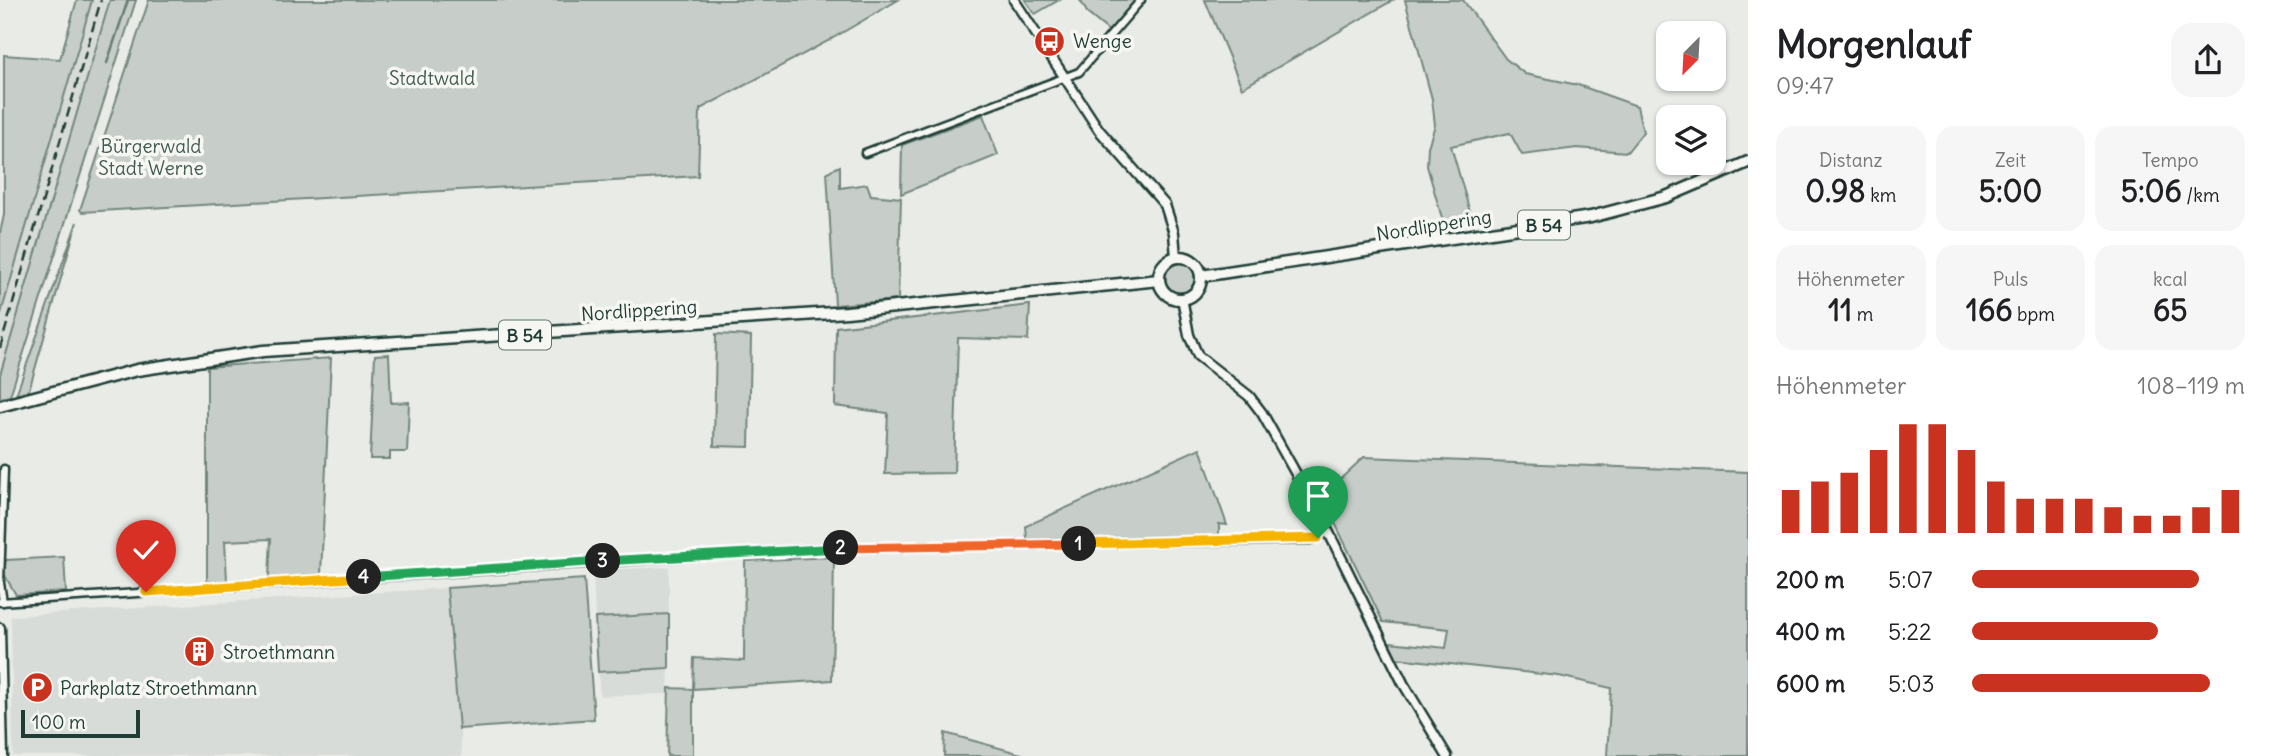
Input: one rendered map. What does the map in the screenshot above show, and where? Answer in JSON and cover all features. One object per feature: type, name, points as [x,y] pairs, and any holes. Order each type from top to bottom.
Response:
[{"type":"main road","name":"Nordlippering","points":[[1200,276],[1591,217],[1665,197],[1748,162]]},
{"type":"main road","points":[[1176,257],[1195,263],[1200,276],[1194,293],[1182,298],[1169,295],[1159,280],[1164,264],[1176,257]]},
{"type":"main road","name":"Nordlippering","points":[[0,405],[137,370],[263,351],[847,312],[1159,280]]},
{"type":"street","points":[[1014,0],[1099,130],[1165,205],[1174,233],[1176,257]]},
{"type":"street","points":[[865,153],[1079,72],[1141,0]]},
{"type":"street","points":[[1182,298],[1189,335],[1198,356],[1256,404],[1329,533],[1403,682],[1447,756]]},
{"type":"street","points":[[4,468],[1,602],[811,549],[1310,540],[1329,533]]},
{"type":"street","points":[[0,628],[3,756]]},
{"type":"shaded area","points":[[92,0],[110,0],[0,375],[0,317]]},
{"type":"shaded area","points":[[669,567],[669,614],[595,618],[593,574],[599,570]]},
{"type":"shaded area","points":[[447,588],[462,756],[13,756],[11,616]]},
{"type":"shaded area","points":[[669,668],[668,694],[600,696],[598,672]]},
{"type":"green space","points":[[77,0],[92,0],[0,317],[0,233],[4,215],[4,55],[60,59]]},
{"type":"green space","points":[[110,0],[136,0],[10,396],[0,398],[0,375]]},
{"type":"green space","name":"Stadtwald","points":[[149,0],[898,0],[828,41],[700,109],[698,176],[82,212],[80,210]]},
{"type":"green space","points":[[1025,0],[1059,0],[1035,14]]},
{"type":"green space","points":[[1080,0],[1136,0],[1109,31],[1088,14]]},
{"type":"green space","points":[[1205,0],[1393,0],[1242,88]]},
{"type":"green space","points":[[1405,0],[1463,0],[1506,59],[1525,74],[1578,85],[1637,106],[1643,132],[1627,152],[1577,148],[1522,155],[1510,133],[1451,146],[1474,226],[1442,218],[1427,166],[1428,147],[1435,125],[1432,99]]},
{"type":"green space","points":[[983,115],[998,155],[901,194],[902,145]]},
{"type":"green space","points":[[840,166],[840,188],[867,184],[871,195],[901,198],[898,300],[835,305],[827,172]]},
{"type":"green space","points":[[77,222],[29,390],[16,395]]},
{"type":"green space","points":[[1180,261],[1191,266],[1196,277],[1191,288],[1180,293],[1169,288],[1164,277],[1169,266]]},
{"type":"green space","points":[[1030,305],[1028,340],[958,338],[954,473],[885,474],[888,413],[835,406],[836,327]]},
{"type":"green space","points":[[716,334],[751,336],[749,447],[714,446]]},
{"type":"green space","points":[[389,354],[391,403],[409,402],[407,452],[390,452],[390,459],[370,459],[375,355]]},
{"type":"green space","points":[[331,358],[321,574],[269,578],[271,539],[225,541],[227,581],[207,581],[207,367]]},
{"type":"green space","points":[[1200,448],[1227,525],[1219,524],[1219,535],[1027,539],[1026,526]]},
{"type":"green space","points":[[1364,457],[1748,472],[1748,756],[1607,756],[1611,688],[1559,676],[1396,658],[1389,642],[1446,648],[1449,629],[1383,622],[1322,496]]},
{"type":"green space","points":[[64,557],[66,592],[16,595],[3,572],[6,560]]},
{"type":"green space","points":[[834,557],[832,680],[693,689],[694,658],[744,661],[745,561]]},
{"type":"green space","points":[[584,579],[594,719],[459,729],[447,588]]},
{"type":"green space","points":[[669,614],[669,668],[598,672],[595,618]]},
{"type":"green space","points":[[669,688],[693,689],[693,756],[667,756]]},
{"type":"green space","points":[[945,733],[1029,756],[944,756]]},
{"type":"waterway","points":[[107,63],[128,0]]},
{"type":"railway","points":[[0,348],[101,0]]},
{"type":"place","name":"Wenge","points":[[1050,41]]},
{"type":"place","name":"Stroethmann","points":[[200,652]]},
{"type":"place","name":"Parkplatz Stroethmann","points":[[37,688]]},
{"type":"route","points":[[146,592],[811,549],[1318,538]]},
{"type":"park label","name":"Bürgerwald Stadt Werne","points":[[151,157]]}]
